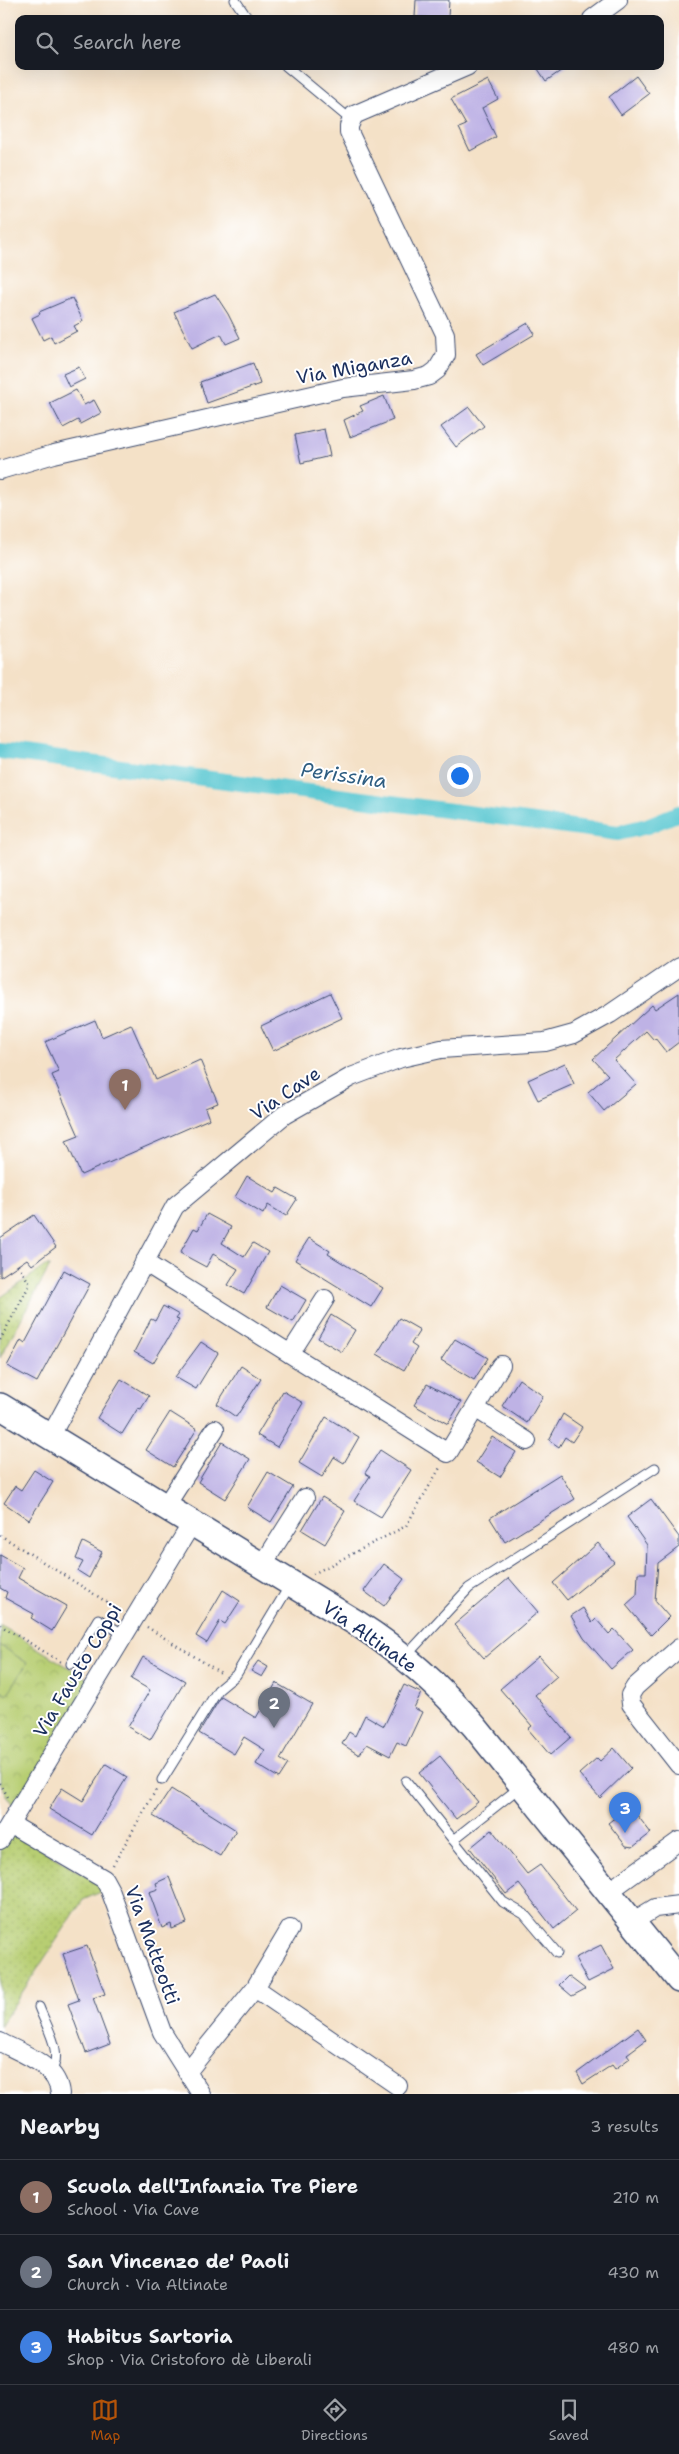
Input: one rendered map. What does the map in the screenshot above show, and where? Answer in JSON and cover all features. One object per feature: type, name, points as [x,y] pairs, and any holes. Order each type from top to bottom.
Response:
[{"type":"street","points":[[597,15],[618,0]]},
{"type":"street","points":[[351,120],[354,115],[459,70]]},
{"type":"street","name":"Via Miganza","points":[[0,470],[54,454],[343,388],[414,380],[429,376],[437,370],[446,355],[445,334],[349,132],[351,120]]},
{"type":"street","name":"Via Cave","points":[[50,1437],[175,1206],[284,1115],[327,1089],[372,1068],[424,1052],[460,1048],[526,1045],[574,1034],[604,1018],[679,967]]},
{"type":"street","points":[[144,1262],[448,1453],[501,1365]]},
{"type":"street","points":[[290,1354],[325,1300]]},
{"type":"street","name":"Via Altinate","points":[[0,1407],[262,1566],[299,1581],[405,1658],[453,1702],[679,1980]]},
{"type":"street","points":[[475,1408],[527,1441]]},
{"type":"street","points":[[165,1507],[215,1429]]},
{"type":"street","points":[[262,1566],[305,1498]]},
{"type":"street","name":"Via Fausto Coppi","points":[[0,1840],[123,1634],[192,1524]]},
{"type":"street","points":[[679,1648],[634,1687],[630,1695],[631,1704],[679,1764]]},
{"type":"street","name":"Via Matteotti","points":[[10,1824],[104,1879],[110,1890],[162,2032],[201,2094]]},
{"type":"street","points":[[608,1892],[679,1841]]},
{"type":"street","points":[[632,1922],[655,1908],[679,1905]]},
{"type":"street","points":[[187,2072],[255,1988],[290,1929]]},
{"type":"street","points":[[255,1988],[398,2086]]},
{"type":"street","points":[[0,2042],[33,2059],[50,2072],[59,2084],[60,2094]]},
{"type":"lane","points":[[235,0],[245,15]]},
{"type":"lane","points":[[291,70],[351,120]]},
{"type":"lane","points":[[405,1658],[468,1588],[655,1468]]},
{"type":"lane","points":[[162,1780],[218,1690],[231,1679],[299,1581]]},
{"type":"lane","points":[[67,1664],[98,1619],[123,1634]]},
{"type":"lane","points":[[406,1781],[502,1902],[524,1914],[557,1953]]},
{"type":"lane","points":[[453,1840],[523,1786]]},
{"type":"lane","points":[[39,2007],[56,2054],[56,2064],[50,2072]]},
{"type":"path","points":[[0,1340],[30,1284],[18,1265]]},
{"type":"path","points":[[0,1332],[2,1336]]},
{"type":"path","points":[[299,1581],[406,1526],[448,1453]]},
{"type":"path","points":[[0,1534],[126,1614]]},
{"type":"path","points":[[0,1625],[67,1664]]},
{"type":"path","points":[[147,1627],[231,1679]]},
{"type":"path","points":[[104,1879],[162,1780]]},
{"type":"green space","points":[[45,1266],[50,1266],[0,1358],[0,1298]]},
{"type":"green space","points":[[0,1625],[94,1683],[17,1813],[0,1783]]},
{"type":"green space","points":[[0,1645],[27,1663],[7,1695],[0,1690]]},
{"type":"green space","points":[[15,1834],[94,1881],[103,1891],[83,1900],[0,2026],[0,1850],[8,1838]]},
{"type":"building","points":[[416,0],[449,0],[448,15],[415,15]]},
{"type":"building","points":[[539,70],[562,70],[546,81]]},
{"type":"building","points":[[636,76],[649,94],[621,115],[609,97]]},
{"type":"building","points":[[488,80],[498,99],[482,108],[496,137],[470,151],[459,128],[466,125],[451,99]]},
{"type":"building","points":[[215,294],[240,338],[226,344],[221,334],[192,348],[174,312]]},
{"type":"building","points":[[72,298],[83,321],[74,326],[77,331],[54,343],[51,336],[43,340],[32,318],[40,314],[39,312]]},
{"type":"building","points":[[528,323],[535,334],[483,365],[476,354]]},
{"type":"building","points":[[253,363],[260,384],[207,403],[200,382]]},
{"type":"building","points":[[79,367],[85,379],[69,387],[63,374]]},
{"type":"building","points":[[76,390],[84,405],[94,400],[101,413],[80,424],[78,420],[63,428],[50,403]]},
{"type":"building","points":[[384,396],[393,420],[350,437],[344,420],[363,411],[360,406]]},
{"type":"building","points":[[469,407],[484,426],[456,447],[441,427]]},
{"type":"building","points":[[324,429],[330,456],[301,463],[295,435]]},
{"type":"building","points":[[330,993],[342,1018],[273,1051],[261,1026]]},
{"type":"building","points":[[679,993],[679,1042],[666,1052],[655,1038],[654,1040],[646,1031],[614,1060],[636,1084],[604,1111],[588,1092],[608,1075],[593,1059],[652,1005],[655,1009]]},
{"type":"building","points":[[95,1020],[102,1037],[131,1024],[156,1080],[200,1060],[218,1103],[205,1108],[209,1119],[81,1175],[66,1141],[79,1136],[52,1075],[59,1072],[45,1042]]},
{"type":"building","points":[[565,1063],[574,1084],[538,1100],[528,1080]]},
{"type":"building","points":[[247,1176],[275,1193],[278,1188],[297,1199],[286,1216],[268,1205],[263,1214],[235,1197]]},
{"type":"building","points":[[207,1214],[231,1227],[222,1243],[244,1257],[253,1243],[268,1252],[244,1294],[228,1285],[238,1269],[213,1254],[206,1267],[180,1253],[194,1228],[198,1230]]},
{"type":"building","points":[[34,1215],[56,1247],[32,1265],[27,1259],[0,1277],[0,1238]]},
{"type":"building","points":[[309,1238],[330,1251],[328,1254],[383,1288],[371,1307],[295,1260]]},
{"type":"building","points":[[64,1270],[90,1284],[37,1382],[7,1366],[21,1340],[25,1343]]},
{"type":"building","points":[[280,1285],[306,1300],[293,1322],[267,1307]]},
{"type":"building","points":[[163,1306],[179,1315],[176,1319],[179,1320],[153,1363],[134,1352],[151,1319],[155,1321]]},
{"type":"building","points":[[331,1315],[355,1330],[342,1352],[318,1338]]},
{"type":"building","points":[[399,1318],[420,1330],[411,1344],[417,1348],[404,1370],[377,1354]]},
{"type":"building","points":[[455,1339],[488,1358],[474,1380],[441,1360]]},
{"type":"building","points":[[201,1342],[218,1353],[196,1389],[175,1377]]},
{"type":"building","points":[[241,1366],[261,1379],[236,1417],[217,1404]]},
{"type":"building","points":[[121,1379],[149,1396],[141,1409],[138,1408],[122,1434],[97,1418]]},
{"type":"building","points":[[519,1379],[543,1396],[527,1423],[502,1406]]},
{"type":"building","points":[[427,1384],[461,1402],[448,1424],[414,1405]]},
{"type":"building","points":[[283,1391],[303,1403],[277,1447],[257,1435]]},
{"type":"building","points":[[170,1412],[197,1429],[173,1467],[146,1450]]},
{"type":"building","points":[[563,1414],[582,1427],[572,1442],[565,1437],[559,1447],[549,1440]]},
{"type":"building","points":[[326,1417],[359,1437],[344,1463],[334,1457],[322,1477],[299,1463]]},
{"type":"building","points":[[492,1437],[516,1452],[500,1477],[476,1462]]},
{"type":"building","points":[[222,1442],[250,1459],[225,1499],[198,1482]]},
{"type":"building","points":[[380,1450],[411,1470],[381,1517],[354,1501],[370,1476],[365,1473]]},
{"type":"building","points":[[34,1470],[53,1482],[29,1520],[4,1503],[15,1486],[21,1490]]},
{"type":"building","points":[[268,1472],[293,1487],[271,1522],[247,1507]]},
{"type":"building","points":[[560,1474],[575,1499],[505,1542],[490,1518]]},
{"type":"building","points":[[322,1497],[345,1511],[325,1544],[302,1530]]},
{"type":"building","points":[[651,1499],[679,1537],[679,1547],[658,1563],[655,1601],[669,1617],[651,1635],[626,1605],[637,1595],[638,1573],[646,1573],[647,1545],[627,1517]]},
{"type":"building","points":[[83,1542],[102,1552],[89,1578],[78,1571],[83,1562],[76,1559]]},
{"type":"building","points":[[598,1543],[614,1562],[567,1600],[553,1583]]},
{"type":"building","points":[[0,1555],[23,1568],[18,1578],[67,1606],[52,1631],[31,1618],[34,1614],[5,1598],[7,1592],[0,1588]]},
{"type":"building","points":[[384,1564],[404,1579],[384,1606],[364,1591]]},
{"type":"building","points":[[509,1578],[538,1612],[484,1658],[454,1625]]},
{"type":"building","points":[[223,1590],[240,1601],[225,1624],[220,1621],[207,1643],[196,1636]]},
{"type":"building","points":[[583,1608],[592,1623],[596,1619],[609,1634],[614,1629],[633,1650],[611,1669],[584,1638],[571,1616]]},
{"type":"building","points":[[539,1656],[557,1676],[535,1695],[571,1737],[550,1755],[528,1729],[532,1726],[500,1689]]},
{"type":"building","points":[[143,1657],[185,1681],[150,1740],[128,1727],[150,1690],[131,1679]]},
{"type":"building","points":[[258,1661],[268,1667],[262,1677],[251,1671]]},
{"type":"building","points":[[276,1683],[312,1704],[280,1759],[288,1764],[279,1778],[256,1764],[265,1750],[244,1737],[234,1754],[199,1733],[221,1697],[256,1718]]},
{"type":"building","points":[[404,1685],[421,1693],[414,1708],[422,1712],[406,1746],[397,1742],[390,1756],[367,1744],[359,1755],[342,1744],[349,1732],[355,1736],[365,1715],[384,1726]]},
{"type":"building","points":[[614,1748],[631,1768],[600,1798],[579,1774],[597,1758],[600,1761]]},
{"type":"building","points":[[440,1756],[478,1802],[456,1819],[419,1773]]},
{"type":"building","points":[[106,1764],[127,1777],[92,1835],[49,1809],[62,1788],[83,1801]]},
{"type":"building","points":[[171,1789],[236,1830],[220,1856],[153,1816]]},
{"type":"building","points":[[630,1806],[651,1833],[633,1847],[626,1846],[608,1823]]},
{"type":"building","points":[[492,1830],[527,1874],[540,1865],[576,1911],[554,1929],[519,1884],[506,1894],[470,1848]]},
{"type":"building","points":[[169,1877],[187,1923],[172,1929],[171,1924],[162,1928],[149,1892],[158,1889],[156,1883]]},
{"type":"building","points":[[601,1945],[614,1969],[588,1982],[575,1958]]},
{"type":"building","points":[[87,1946],[105,1994],[93,1998],[110,2044],[86,2053],[68,2004],[79,2000],[63,1954]]},
{"type":"building","points":[[568,1976],[585,1989],[572,1996],[559,1985]]},
{"type":"building","points":[[638,2028],[646,2040],[627,2054],[630,2058],[615,2069],[612,2065],[583,2084],[577,2073]]},
{"type":"waterway","name":"Perissina","points":[[0,751],[618,833],[647,826],[679,813]]},
{"type":"place","name":"Scuola dell'Infanzia Tre Piere","points":[[125,1110]]},
{"type":"place","name":"San Vincenzo de' Paoli","points":[[274,1728]]},
{"type":"place","name":"Habitus Sartoria","points":[[625,1833]]}]
